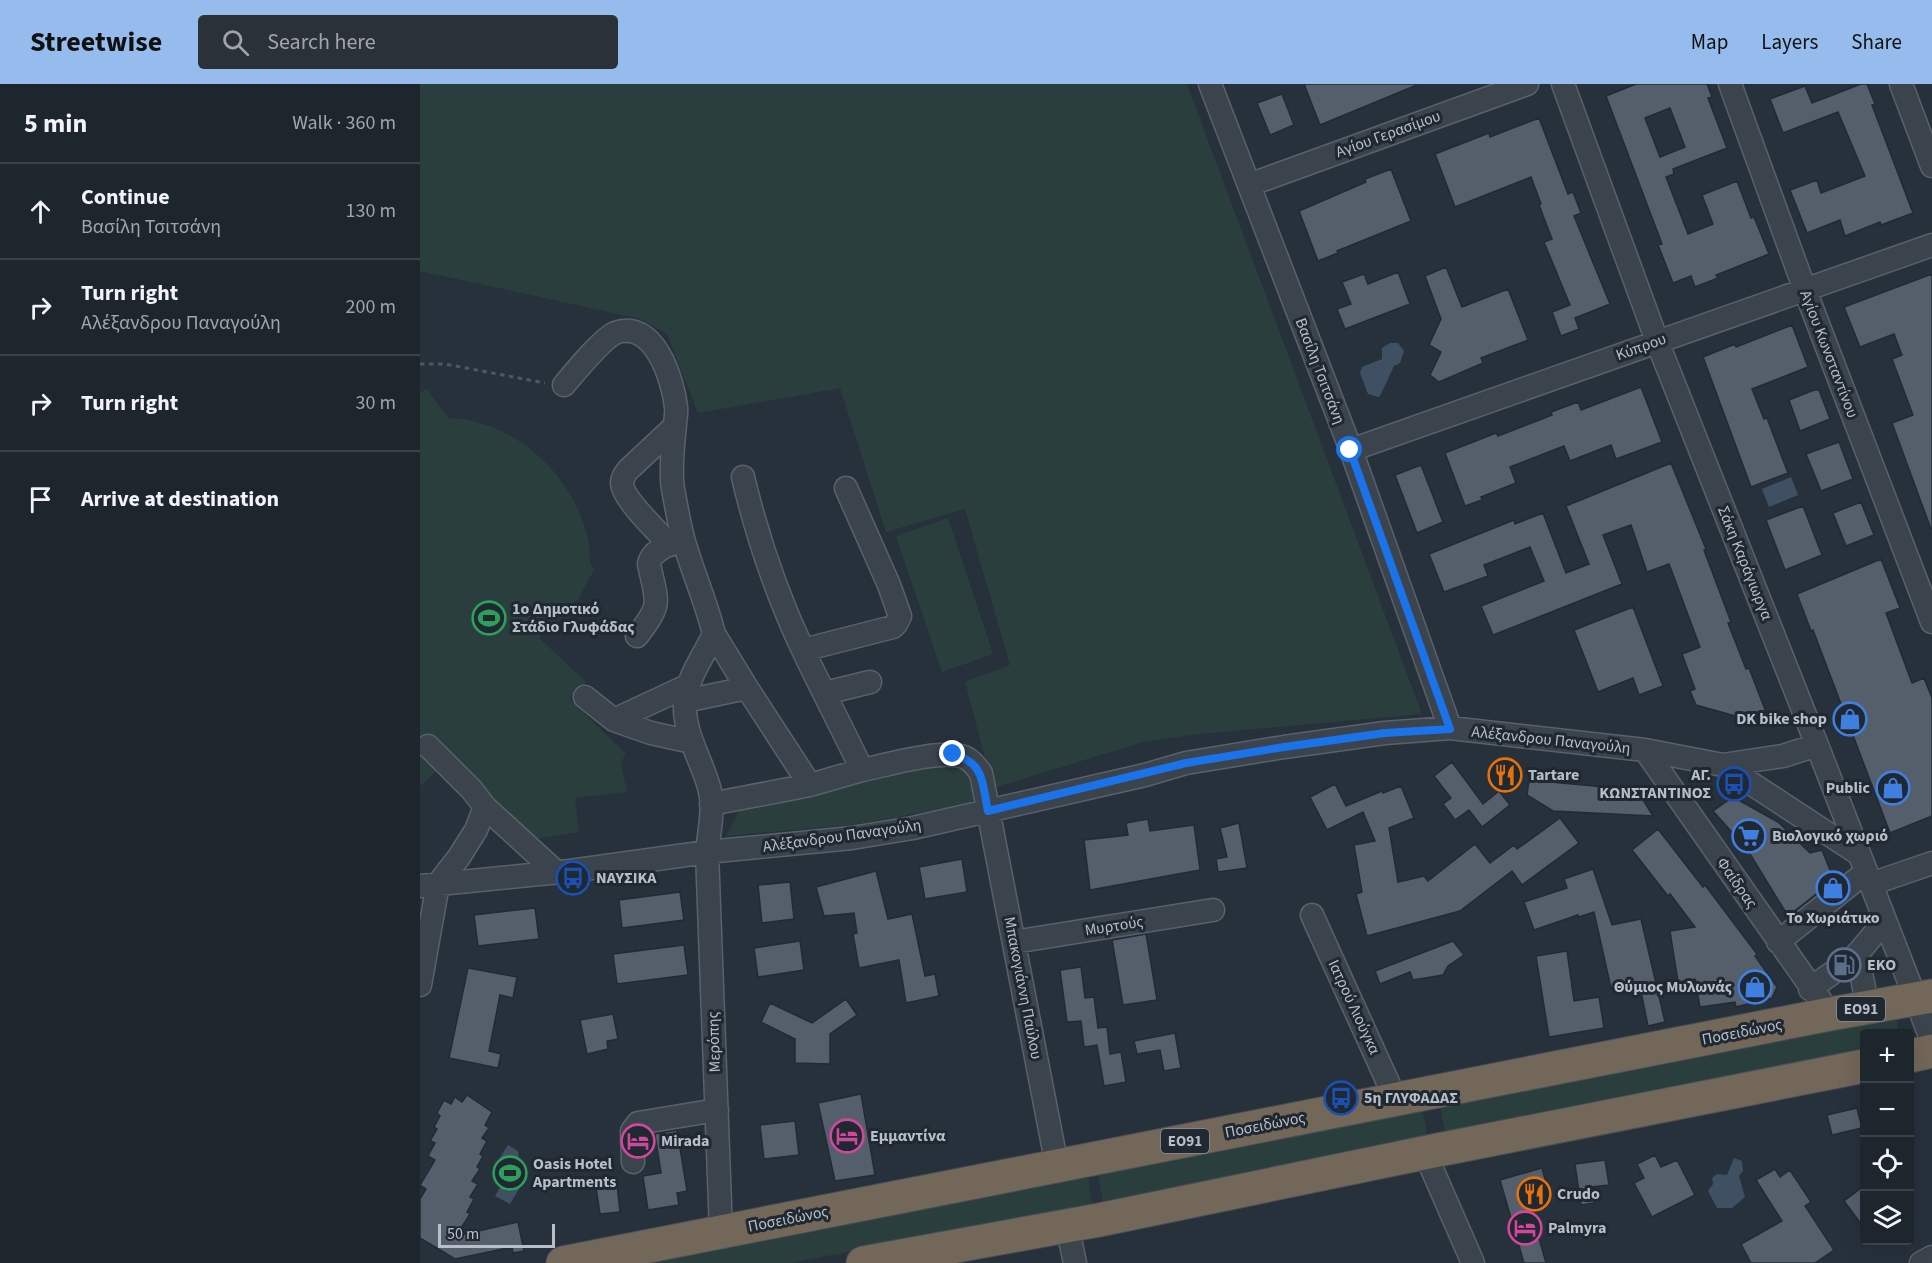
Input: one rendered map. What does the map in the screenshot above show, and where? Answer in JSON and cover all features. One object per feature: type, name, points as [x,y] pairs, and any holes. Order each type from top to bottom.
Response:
[{"type":"highway","name":"Ποσειδώνος","points":[[563,1263],[1924,997]]},
{"type":"highway","points":[[1914,1055],[1932,1051]]},
{"type":"highway","points":[[883,1261],[1860,1067]]},
{"type":"street","name":"Βασίλη Τσιτσάνη","points":[[1210,84],[1350,450],[1450,729]]},
{"type":"street","name":"Αγίου Γερασίμου","points":[[1249,185],[1527,84]]},
{"type":"street","name":"Σάκη Καράγιωργα","points":[[1563,84],[1657,341],[1885,921],[1924,997],[1932,1041]]},
{"type":"street","name":"Αγίου Κωνσταντίνου","points":[[1730,84],[1805,290],[1932,622]]},
{"type":"street","points":[[1901,84],[1932,166]]},
{"type":"street","name":"Κύπρου","points":[[1350,450],[1932,245]]},
{"type":"street","points":[[564,385],[604,341],[615,333],[625,331],[638,333],[648,338],[655,346],[670,377],[677,409],[674,427],[673,486],[677,542],[707,605],[714,634],[810,785]]},
{"type":"street","points":[[674,427],[628,470],[623,477],[622,485],[628,498],[677,542]]},
{"type":"street","points":[[742,477],[763,550],[803,650],[862,770]]},
{"type":"street","points":[[803,650],[892,627],[900,616],[889,585],[846,488]]},
{"type":"street","points":[[637,636],[657,606],[649,560],[654,553],[677,542]]},
{"type":"street","points":[[687,693],[714,634]]},
{"type":"street","points":[[825,693],[870,682]]},
{"type":"street","points":[[614,720],[687,693],[747,688]]},
{"type":"street","name":"Μερόπης","points":[[687,693],[687,727],[709,789],[711,804],[706,852],[721,1232]]},
{"type":"street","points":[[585,697],[614,720],[645,732],[692,742]]},
{"type":"street","name":"Αλέξανδρου Παναγούλη","points":[[429,885],[556,872],[706,852],[852,838],[914,828],[1186,763],[1385,733],[1450,729],[1646,750],[1723,765],[1783,756],[1817,745]]},
{"type":"street","points":[[428,746],[472,790],[485,807],[556,872]]},
{"type":"street","name":"Φαίδρας","points":[[1646,750],[1810,989],[1830,1014]]},
{"type":"street","name":"Μπακογιάννη Παύλου","points":[[711,804],[810,785],[862,770],[938,755],[953,754],[975,764],[981,773],[1057,1166]]},
{"type":"street","name":"Αλέξανδρου Παναγούλη","points":[[1723,765],[1866,870]]},
{"type":"street","points":[[420,985],[429,885],[459,857],[476,830],[485,807]]},
{"type":"street","points":[[1778,942],[1866,870],[1932,863]]},
{"type":"street","name":"Μυρτούς","points":[[1014,942],[1213,909]]},
{"type":"street","name":"Ιατρού Λιούγκα","points":[[1312,915],[1396,1100]]},
{"type":"street","points":[[1810,989],[1848,961],[1885,921]]},
{"type":"street","points":[[1848,961],[1868,1007]]},
{"type":"street","points":[[633,1162],[632,1131],[638,1122],[717,1110]]},
{"type":"street","points":[[1425,1153],[1473,1263]]},
{"type":"street","points":[[1067,1225],[1075,1263]]},
{"type":"street","points":[[1921,1263],[1932,1257]]},
{"type":"path","points":[[420,364],[445,364],[540,383],[564,385]]},
{"type":"green space","points":[[420,84],[1187,84],[1422,714],[1199,734],[1143,742],[993,788],[965,682],[1010,665],[965,509],[886,532],[840,388],[698,413],[667,334],[641,319],[420,271]]},
{"type":"green space","name":"1ο Δημοτικό Στάδιο Γλυφάδας","points":[[426,388],[448,418],[492,427],[531,449],[562,482],[583,522],[589,541],[590,561],[594,570],[578,599],[539,638],[586,682],[569,699],[626,754],[621,762],[627,792],[575,798],[579,832],[528,840],[441,767],[420,786],[420,394]]},
{"type":"green space","points":[[948,518],[993,654],[942,672],[896,536]]},
{"type":"green space","points":[[964,764],[974,773],[977,802],[859,824],[726,836],[740,809],[859,778]]},
{"type":"green space","points":[[1896,1018],[1898,1029],[1860,1029],[1860,1052],[1445,1133],[1440,1105]]},
{"type":"green space","points":[[1422,1109],[1428,1137],[1103,1202],[1098,1174]]},
{"type":"green space","points":[[1088,1176],[1092,1204],[791,1263],[644,1263]]},
{"type":"water","points":[[1390,343],[1398,343],[1404,351],[1400,363],[1394,366],[1380,396],[1368,394],[1360,373],[1362,367],[1382,359],[1382,348]]},
{"type":"water","points":[[1791,477],[1798,495],[1769,507],[1762,489]]},
{"type":"water","name":"Oasis Hotel Apartments","points":[[508,1145],[518,1151],[522,1184],[510,1204],[495,1196],[505,1179],[493,1169]]},
{"type":"water","points":[[1734,1158],[1742,1161],[1743,1171],[1739,1176],[1745,1197],[1732,1208],[1717,1208],[1708,1191],[1713,1184],[1712,1178],[1717,1174],[1727,1175]]},
{"type":"building","points":[[1304,84],[1417,84],[1417,85],[1320,125]]},
{"type":"building","points":[[1636,84],[1707,84],[1712,97],[1708,98],[1727,148],[1673,169],[1674,174],[1666,177],[1688,234],[1713,224],[1702,195],[1737,181],[1751,218],[1754,217],[1769,254],[1716,275],[1718,278],[1695,287],[1691,276],[1673,283],[1658,245],[1662,244],[1606,96]],"holes":[[[1670,108],[1685,147],[1660,157],[1645,118]]]},
{"type":"building","points":[[1861,84],[1867,84],[1875,104],[1872,105],[1913,213],[1881,225],[1880,222],[1845,236],[1840,220],[1807,233],[1790,190],[1817,180],[1821,193],[1865,176],[1838,112],[1783,133],[1770,99],[1805,86],[1812,103]]},
{"type":"building","points":[[1282,94],[1294,125],[1270,135],[1257,103]]},
{"type":"building","points":[[1539,118],[1568,194],[1573,192],[1581,213],[1574,216],[1610,304],[1575,318],[1579,329],[1561,336],[1552,312],[1570,305],[1544,242],[1552,239],[1531,177],[1455,207],[1435,154],[1489,133],[1490,137]]},
{"type":"building","points":[[1391,169],[1411,221],[1318,261],[1299,211]]},
{"type":"building","points":[[1446,267],[1462,307],[1508,289],[1528,340],[1481,358],[1483,363],[1439,382],[1430,375],[1441,352],[1429,345],[1441,319],[1425,276]]},
{"type":"building","points":[[1398,272],[1410,304],[1345,329],[1337,309],[1351,304],[1342,282],[1364,274],[1368,284]]},
{"type":"building","points":[[1932,274],[1931,529],[1892,423],[1913,415],[1892,359],[1902,355],[1894,334],[1860,347],[1844,307]]},
{"type":"building","points":[[1792,325],[1808,367],[1752,389],[1764,419],[1767,418],[1788,473],[1751,487],[1703,357]]},
{"type":"building","points":[[1641,387],[1662,442],[1616,459],[1611,445],[1570,461],[1564,446],[1510,467],[1516,483],[1465,506],[1445,453],[1496,433],[1498,436],[1578,402],[1581,410]]},
{"type":"building","points":[[1819,390],[1830,419],[1800,431],[1789,400]]},
{"type":"building","points":[[1839,442],[1853,479],[1821,491],[1806,454]]},
{"type":"building","points":[[1671,463],[1706,549],[1704,550],[1731,622],[1728,623],[1766,712],[1746,719],[1696,705],[1690,691],[1695,689],[1682,654],[1700,647],[1669,564],[1647,572],[1631,525],[1603,535],[1622,584],[1493,635],[1481,606],[1544,581],[1530,547],[1484,565],[1488,576],[1444,592],[1429,554],[1514,520],[1515,524],[1543,513],[1566,573],[1589,564],[1566,506]]},
{"type":"building","points":[[1421,465],[1443,522],[1417,533],[1395,475]]},
{"type":"building","points":[[1861,502],[1874,535],[1846,546],[1833,513]]},
{"type":"building","points":[[1803,506],[1822,555],[1785,570],[1766,520]]},
{"type":"building","points":[[1881,559],[1900,608],[1886,613],[1912,683],[1924,678],[1932,698],[1932,816],[1890,833],[1813,630],[1811,631],[1797,594]]},
{"type":"building","points":[[1633,607],[1663,686],[1639,695],[1633,678],[1598,692],[1574,630]]},
{"type":"building","points":[[1452,762],[1483,804],[1499,791],[1510,805],[1482,827],[1469,810],[1455,820],[1443,804],[1451,798],[1434,776]]},
{"type":"building","points":[[1529,780],[1637,790],[1653,816],[1553,811],[1527,795]]},
{"type":"building","points":[[1335,784],[1346,806],[1401,786],[1414,818],[1389,828],[1398,882],[1424,876],[1428,881],[1475,844],[1490,863],[1514,845],[1517,849],[1560,818],[1579,843],[1522,885],[1512,871],[1460,911],[1367,936],[1356,894],[1362,892],[1354,845],[1375,841],[1363,812],[1327,830],[1310,797]]},
{"type":"building","points":[[1733,797],[1778,822],[1810,853],[1822,850],[1834,880],[1788,916],[1747,849],[1713,811]]},
{"type":"building","points":[[1148,819],[1150,831],[1194,825],[1200,870],[1090,890],[1084,840],[1128,835],[1126,823]]},
{"type":"building","points":[[1239,823],[1247,868],[1218,872],[1216,859],[1227,857],[1220,828]]},
{"type":"building","points":[[1658,829],[1703,887],[1705,885],[1757,954],[1755,956],[1777,987],[1772,998],[1736,1007],[1735,1002],[1700,1007],[1695,979],[1678,982],[1670,931],[1695,927],[1632,850]]},
{"type":"building","points":[[962,859],[967,892],[925,899],[919,867]]},
{"type":"building","points":[[1593,869],[1612,925],[1641,919],[1665,1022],[1648,1026],[1639,982],[1611,988],[1594,912],[1534,930],[1524,902],[1567,888],[1564,879]]},
{"type":"building","points":[[876,871],[888,919],[912,914],[925,976],[935,974],[939,996],[906,1003],[899,960],[859,968],[853,934],[857,933],[854,913],[824,916],[816,887]]},
{"type":"building","points":[[790,882],[794,919],[762,923],[758,885]]},
{"type":"building","points":[[680,892],[684,920],[622,928],[619,900]]},
{"type":"building","points":[[535,908],[539,939],[478,946],[474,915]]},
{"type":"building","points":[[1146,934],[1157,1000],[1123,1005],[1112,940]]},
{"type":"building","points":[[800,941],[804,970],[758,977],[754,948]]},
{"type":"building","points":[[1453,941],[1464,955],[1448,966],[1443,975],[1413,980],[1410,972],[1380,984],[1375,971]]},
{"type":"building","points":[[684,945],[688,975],[617,984],[613,954]]},
{"type":"building","points":[[1567,951],[1574,1001],[1599,997],[1604,1028],[1549,1037],[1536,956]]},
{"type":"building","points":[[1081,967],[1085,998],[1094,997],[1098,1028],[1107,1027],[1110,1054],[1121,1052],[1126,1082],[1104,1086],[1097,1045],[1084,1047],[1081,1021],[1067,1022],[1060,970]]},
{"type":"building","points":[[468,968],[517,977],[513,998],[500,995],[489,1051],[501,1054],[498,1068],[449,1058]]},
{"type":"building","points":[[846,999],[857,1015],[830,1034],[830,1064],[795,1063],[795,1039],[761,1022],[770,1003],[812,1023]]},
{"type":"building","points":[[613,1014],[618,1039],[607,1041],[608,1049],[587,1054],[580,1020]]},
{"type":"building","points":[[1175,1033],[1181,1068],[1164,1071],[1160,1050],[1137,1054],[1134,1041]]},
{"type":"building","points":[[861,1094],[875,1175],[835,1181],[818,1103]]},
{"type":"building","name":"Oasis Hotel Apartments","points":[[467,1095],[492,1112],[485,1125],[489,1128],[482,1138],[487,1141],[480,1154],[483,1156],[477,1167],[480,1169],[472,1181],[478,1184],[470,1197],[474,1199],[467,1212],[470,1214],[456,1236],[518,1222],[524,1251],[513,1253],[512,1247],[455,1259],[420,1238],[420,1199],[426,1189],[420,1185],[435,1160],[428,1156],[435,1143],[430,1141],[437,1129],[434,1127],[440,1116],[437,1113],[444,1100],[451,1104],[455,1097],[462,1102]]},
{"type":"building","points":[[1857,1108],[1860,1128],[1832,1135],[1827,1115]]},
{"type":"building","points":[[795,1121],[799,1155],[764,1159],[760,1125]]},
{"type":"building","points":[[677,1130],[687,1191],[677,1193],[679,1205],[648,1210],[643,1176],[661,1173],[655,1134]]},
{"type":"building","points":[[1655,1155],[1661,1167],[1677,1160],[1695,1195],[1652,1217],[1634,1183],[1644,1178],[1637,1164]]},
{"type":"building","points":[[1605,1160],[1609,1185],[1592,1187],[1594,1203],[1581,1205],[1575,1164]]},
{"type":"building","name":"Palmyra","points":[[1542,1168],[1547,1186],[1526,1193],[1546,1263],[1524,1263],[1500,1180]]},
{"type":"building","points":[[1775,1169],[1780,1177],[1790,1170],[1811,1202],[1805,1206],[1834,1250],[1815,1263],[1751,1263],[1741,1244],[1782,1221],[1756,1180]]},
{"type":"building","points":[[617,1185],[620,1212],[600,1214],[596,1187]]},
{"type":"building","points":[[1860,1189],[1860,1223],[1844,1201]]},
{"type":"place","name":"1ο Δημοτικό Στάδιο Γλυφάδας","points":[[489,618]]},
{"type":"place","name":"DK bike shop","points":[[1850,719]]},
{"type":"place","name":"Tartare","points":[[1505,775]]},
{"type":"place","name":"ΑΓ. ΚΩΝΣΤΑΝΤΙΝΟΣ","points":[[1734,784]]},
{"type":"place","name":"Public","points":[[1893,788]]},
{"type":"place","name":"Βιολογικό χωριό","points":[[1749,836]]},
{"type":"place","name":"ΝΑΥΣΙΚΑ","points":[[573,878]]},
{"type":"place","name":"Το Χωριάτικο","points":[[1833,888]]},
{"type":"place","name":"EKO","points":[[1844,965]]},
{"type":"place","name":"Θύμιος Μυλωνάς","points":[[1755,987]]},
{"type":"place","name":"5η ΓΛΥΦΑΔΑΣ","points":[[1341,1098]]},
{"type":"place","name":"Εμμαντίνα","points":[[847,1136]]},
{"type":"place","name":"Mirada","points":[[638,1141]]},
{"type":"place","name":"Oasis Hotel Apartments","points":[[510,1173]]},
{"type":"place","name":"Crudo","points":[[1534,1194]]},
{"type":"place","name":"Palmyra","points":[[1525,1228]]},
{"type":"route","points":[[953,754],[975,764],[981,773],[988,811],[1145,775],[1186,763],[1385,733],[1450,729],[1350,450]]}]
